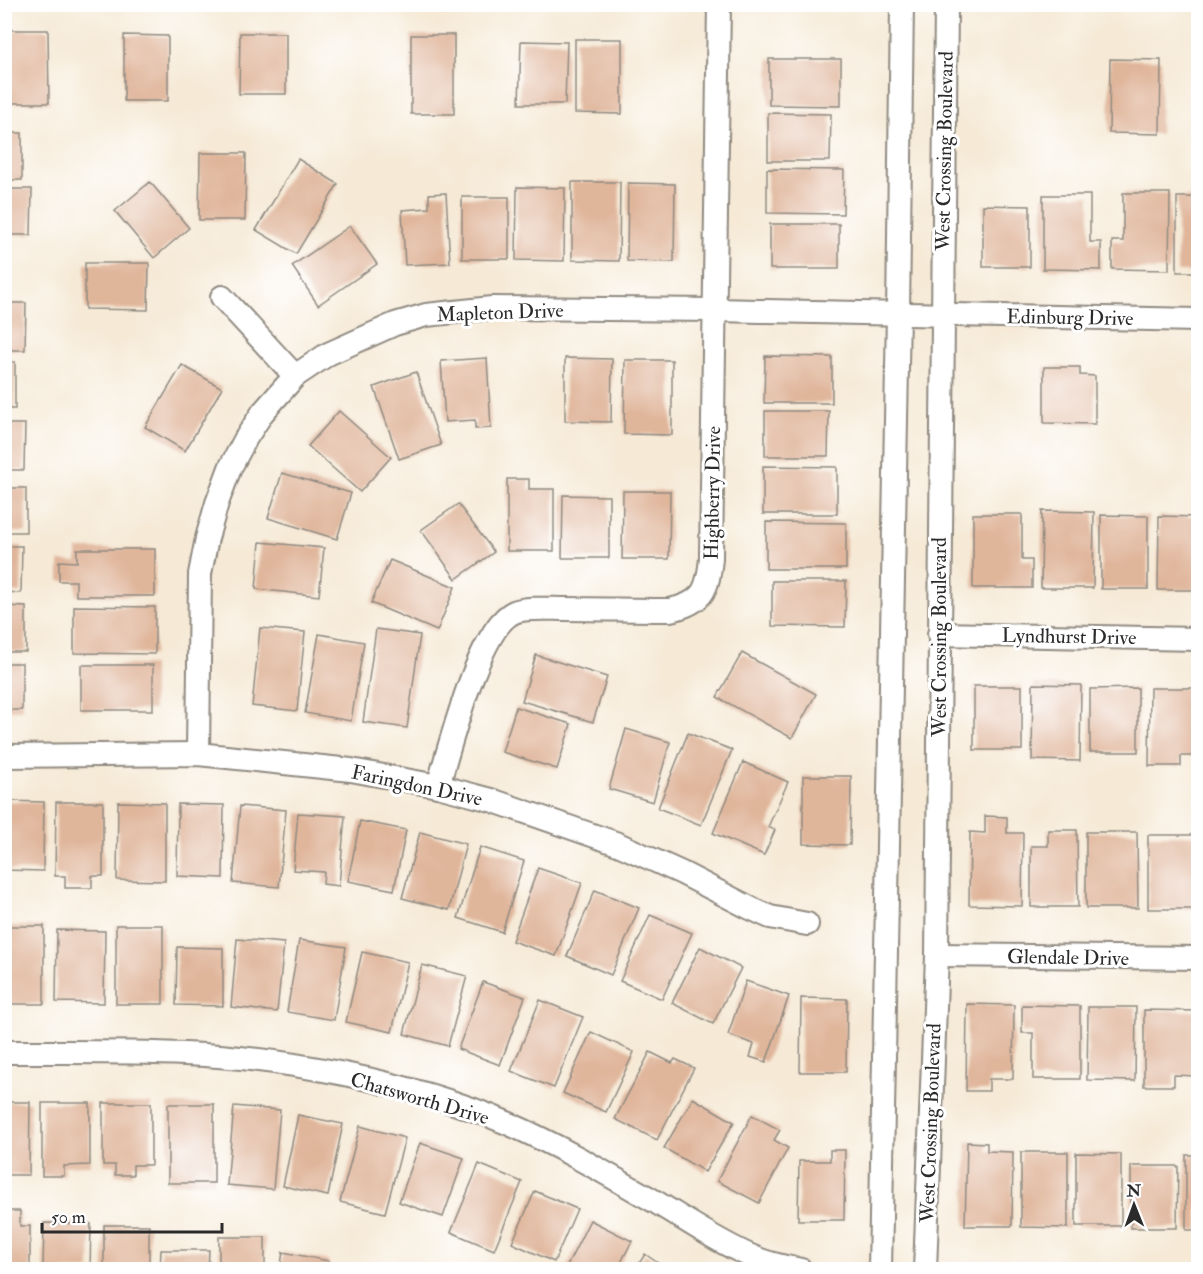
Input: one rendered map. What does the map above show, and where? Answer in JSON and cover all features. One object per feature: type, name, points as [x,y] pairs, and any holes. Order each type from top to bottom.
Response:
[{"type":"street","name":"Highberry Drive","points":[[438,786],[470,681],[501,621],[515,612],[542,609],[670,610],[688,606],[702,594],[709,581],[719,4]]},
{"type":"street","points":[[880,1269],[902,4]]},
{"type":"street","name":"West Crossing Boulevard","points":[[925,1269],[937,955],[946,4]]},
{"type":"street","points":[[222,297],[294,376]]},
{"type":"street","name":"Mapleton Drive","points":[[198,754],[200,586],[207,538],[227,477],[246,438],[263,412],[294,376],[328,354],[395,324],[426,315],[492,308],[942,315]]},
{"type":"street","name":"Edinburg Drive","points":[[942,315],[1198,320]]},
{"type":"street","name":"Lyndhurst Drive","points":[[939,634],[1198,639]]},
{"type":"street","name":"Faringdon Drive","points":[[4,756],[198,754],[351,770],[438,786],[490,800],[618,844],[770,917],[807,924]]},
{"type":"street","name":"Glendale Drive","points":[[937,955],[1198,958]]},
{"type":"street","name":"Chatsworth Drive","points":[[4,1052],[186,1054],[226,1057],[326,1072],[421,1093],[506,1123],[550,1143],[754,1258],[801,1269]]},
{"type":"building","points":[[4,30],[48,30],[49,103],[4,103]]},
{"type":"building","points":[[240,33],[286,33],[286,94],[239,94]]},
{"type":"building","points":[[124,35],[168,36],[168,101],[124,101]]},
{"type":"building","points":[[411,35],[454,35],[454,114],[411,114]]},
{"type":"building","points":[[575,39],[622,39],[622,114],[575,113]]},
{"type":"building","points":[[521,41],[567,42],[565,104],[519,104]]},
{"type":"building","points":[[769,59],[841,59],[841,106],[769,105]]},
{"type":"building","points":[[1110,59],[1161,60],[1160,134],[1109,133]]},
{"type":"building","points":[[768,113],[831,114],[830,161],[768,161]]},
{"type":"building","points":[[4,133],[22,133],[22,180],[4,180]]},
{"type":"building","points":[[200,153],[246,153],[245,220],[199,220]]},
{"type":"building","points":[[298,159],[338,184],[296,254],[256,230]]},
{"type":"building","points":[[767,169],[844,170],[843,214],[767,213]]},
{"type":"building","points":[[150,182],[189,228],[154,258],[115,211]]},
{"type":"building","points":[[572,182],[620,182],[619,261],[572,260]]},
{"type":"building","points":[[628,183],[675,184],[674,262],[627,261]]},
{"type":"building","points":[[517,187],[565,188],[564,261],[516,260]]},
{"type":"building","points":[[4,189],[32,189],[31,235],[4,235]]},
{"type":"building","points":[[446,193],[450,263],[405,265],[402,210],[429,208],[429,194]]},
{"type":"building","points":[[1123,193],[1170,193],[1169,270],[1112,269],[1112,241],[1123,241]]},
{"type":"building","points":[[1043,195],[1090,195],[1090,242],[1101,242],[1101,270],[1043,269]]},
{"type":"building","points":[[462,197],[509,197],[509,259],[462,259]]},
{"type":"building","points":[[1177,197],[1198,197],[1198,272],[1177,272]]},
{"type":"building","points":[[983,205],[1030,206],[1030,267],[983,267]]},
{"type":"building","points":[[770,224],[839,224],[839,269],[770,269]]},
{"type":"building","points":[[350,226],[377,264],[318,305],[292,266]]},
{"type":"building","points":[[85,263],[149,263],[148,310],[85,309]]},
{"type":"building","points":[[4,303],[26,303],[25,350],[4,350]]},
{"type":"building","points":[[765,356],[832,357],[832,403],[764,403]]},
{"type":"building","points":[[487,358],[491,428],[475,429],[475,420],[445,422],[441,361]]},
{"type":"building","points":[[565,358],[612,359],[611,422],[565,421]]},
{"type":"building","points":[[625,360],[672,360],[672,435],[624,434]]},
{"type":"building","points":[[4,362],[15,362],[15,409],[4,409]]},
{"type":"building","points":[[182,365],[222,388],[185,451],[145,427]]},
{"type":"building","points":[[1044,367],[1080,367],[1080,375],[1095,376],[1095,424],[1044,423]]},
{"type":"building","points":[[416,372],[441,445],[399,459],[374,387]]},
{"type":"building","points":[[339,411],[391,457],[360,492],[308,446]]},
{"type":"building","points":[[765,411],[829,411],[828,456],[765,456]]},
{"type":"building","points":[[4,424],[25,424],[24,470],[4,470]]},
{"type":"building","points":[[763,466],[837,467],[837,514],[763,514]]},
{"type":"building","points":[[282,473],[351,493],[337,539],[268,518]]},
{"type":"building","points":[[507,479],[529,479],[529,489],[554,489],[554,551],[507,551]]},
{"type":"building","points":[[4,488],[26,488],[26,532],[4,532]]},
{"type":"building","points":[[623,491],[670,491],[669,559],[622,559]]},
{"type":"building","points":[[563,495],[609,496],[609,558],[562,558]]},
{"type":"building","points":[[458,504],[494,552],[456,579],[421,530]]},
{"type":"building","points":[[1042,511],[1094,512],[1093,588],[1041,588]]},
{"type":"building","points":[[973,514],[1022,514],[1022,560],[1032,560],[1032,588],[973,588]]},
{"type":"building","points":[[1101,515],[1148,516],[1148,589],[1101,589]]},
{"type":"building","points":[[1159,516],[1198,517],[1198,590],[1158,590]]},
{"type":"building","points":[[766,522],[846,523],[846,569],[766,569]]},
{"type":"building","points":[[260,542],[324,548],[319,596],[256,589]]},
{"type":"building","points":[[4,546],[22,546],[21,593],[4,592]]},
{"type":"building","points":[[77,549],[155,549],[155,596],[76,596],[76,581],[59,581],[59,561],[77,562]]},
{"type":"building","points":[[390,560],[455,587],[437,631],[371,603]]},
{"type":"building","points":[[772,581],[846,581],[845,627],[772,626]]},
{"type":"building","points":[[4,606],[26,607],[26,652],[4,652]]},
{"type":"building","points":[[74,606],[155,607],[155,654],[74,653]]},
{"type":"building","points":[[260,628],[305,632],[297,711],[252,706]]},
{"type":"building","points":[[376,629],[420,635],[407,728],[363,722]]},
{"type":"building","points":[[319,634],[364,642],[351,721],[305,713]]},
{"type":"building","points":[[742,653],[816,694],[792,738],[717,697]]},
{"type":"building","points":[[536,655],[607,677],[593,722],[522,701]]},
{"type":"building","points":[[4,663],[22,663],[22,710],[4,710]]},
{"type":"building","points":[[81,665],[153,665],[153,710],[81,710]]},
{"type":"building","points":[[1033,684],[1081,685],[1080,761],[1032,760]]},
{"type":"building","points":[[974,686],[1022,686],[1022,750],[974,750]]},
{"type":"building","points":[[1138,688],[1138,752],[1090,752],[1090,689]]},
{"type":"building","points":[[1150,688],[1198,688],[1198,756],[1181,756],[1181,766],[1149,766]]},
{"type":"building","points":[[516,707],[571,724],[557,769],[502,752]]},
{"type":"building","points":[[626,729],[670,742],[653,802],[609,789]]},
{"type":"building","points":[[688,733],[732,750],[701,825],[658,808]]},
{"type":"building","points":[[743,762],[788,782],[768,827],[775,830],[764,855],[713,833]]},
{"type":"building","points":[[803,776],[851,776],[850,845],[803,844]]},
{"type":"building","points":[[4,801],[44,802],[43,871],[4,870]]},
{"type":"building","points":[[56,802],[103,802],[103,876],[92,876],[92,888],[65,888],[65,876],[55,876]]},
{"type":"building","points":[[118,802],[165,803],[165,881],[117,880]]},
{"type":"building","points":[[178,804],[224,805],[223,878],[177,876]]},
{"type":"building","points":[[240,806],[286,810],[279,887],[233,883]]},
{"type":"building","points":[[298,813],[345,816],[339,886],[323,884],[324,872],[293,870]]},
{"type":"building","points":[[985,816],[1007,817],[1007,833],[1023,833],[1022,906],[969,905],[970,832],[985,833]]},
{"type":"building","points":[[360,821],[406,830],[394,890],[348,881]]},
{"type":"building","points":[[1048,830],[1077,830],[1078,907],[1031,907],[1031,846],[1048,846]]},
{"type":"building","points":[[420,832],[466,844],[449,910],[402,898]]},
{"type":"building","points":[[1086,832],[1137,832],[1138,908],[1086,908]]},
{"type":"building","points":[[1148,835],[1198,835],[1198,909],[1148,909]]},
{"type":"building","points":[[480,847],[524,861],[502,932],[458,918]]},
{"type":"building","points":[[538,868],[582,883],[556,956],[512,941]]},
{"type":"building","points":[[595,890],[639,908],[611,975],[567,956]]},
{"type":"building","points":[[650,915],[692,933],[662,999],[620,981]]},
{"type":"building","points":[[116,925],[163,925],[163,1004],[116,1004]]},
{"type":"building","points":[[4,926],[44,926],[44,1004],[4,1004]]},
{"type":"building","points":[[57,930],[105,931],[104,1003],[56,1002]]},
{"type":"building","points":[[237,939],[284,943],[277,1012],[231,1007]]},
{"type":"building","points":[[299,940],[346,947],[334,1020],[287,1012]]},
{"type":"building","points":[[177,947],[223,948],[223,1006],[176,1005]]},
{"type":"building","points":[[700,947],[741,968],[713,1024],[672,1003]]},
{"type":"building","points":[[362,952],[408,962],[392,1032],[346,1022]]},
{"type":"building","points":[[422,965],[467,976],[448,1046],[404,1034]]},
{"type":"building","points":[[746,981],[789,996],[766,1062],[750,1057],[754,1044],[728,1035]]},
{"type":"building","points":[[483,982],[525,997],[500,1065],[458,1049]]},
{"type":"building","points":[[801,998],[847,999],[846,1072],[800,1072]]},
{"type":"building","points":[[540,1000],[583,1017],[554,1088],[511,1071]]},
{"type":"building","points":[[967,1004],[1014,1005],[1013,1079],[989,1079],[989,1091],[966,1091]]},
{"type":"building","points":[[1022,1005],[1080,1006],[1080,1079],[1033,1079],[1033,1033],[1022,1033]]},
{"type":"building","points":[[1088,1007],[1136,1007],[1135,1081],[1087,1080]]},
{"type":"building","points":[[1144,1010],[1198,1011],[1196,1076],[1174,1075],[1174,1086],[1144,1086]]},
{"type":"building","points":[[591,1032],[634,1052],[606,1112],[563,1093]]},
{"type":"building","points":[[650,1052],[672,1063],[675,1059],[694,1068],[657,1140],[615,1119]]},
{"type":"building","points":[[693,1098],[734,1122],[705,1172],[664,1148]]},
{"type":"building","points":[[4,1102],[30,1102],[29,1175],[4,1175]]},
{"type":"building","points":[[42,1103],[90,1103],[90,1165],[64,1166],[64,1176],[42,1176]]},
{"type":"building","points":[[103,1103],[151,1103],[151,1165],[133,1165],[133,1175],[115,1175],[115,1165],[103,1165]]},
{"type":"building","points":[[168,1104],[214,1104],[214,1183],[168,1183]]},
{"type":"building","points":[[234,1106],[280,1110],[273,1189],[227,1185]]},
{"type":"building","points":[[298,1115],[343,1124],[328,1196],[283,1186]]},
{"type":"building","points":[[752,1115],[780,1130],[774,1140],[788,1148],[759,1203],[717,1181]]},
{"type":"building","points":[[360,1126],[405,1138],[385,1213],[340,1202]]},
{"type":"building","points":[[967,1142],[987,1143],[987,1151],[1013,1152],[1012,1226],[965,1226]]},
{"type":"building","points":[[420,1143],[464,1158],[443,1217],[399,1202]]},
{"type":"building","points":[[830,1150],[845,1150],[844,1220],[798,1220],[799,1161],[830,1161]]},
{"type":"building","points":[[1021,1152],[1068,1152],[1068,1228],[1021,1227]]},
{"type":"building","points":[[1076,1153],[1121,1154],[1121,1226],[1076,1226]]},
{"type":"building","points":[[1186,1155],[1198,1155],[1198,1230],[1186,1230]]},
{"type":"building","points":[[479,1164],[522,1182],[494,1250],[451,1232]]},
{"type":"building","points":[[1131,1166],[1178,1166],[1177,1228],[1131,1228]]},
{"type":"building","points":[[535,1191],[577,1209],[554,1262],[512,1243]]},
{"type":"building","points":[[4,1211],[20,1211],[20,1226],[30,1226],[30,1270],[4,1270]]},
{"type":"building","points":[[590,1220],[632,1241],[617,1270],[565,1270]]},
{"type":"building","points":[[44,1223],[91,1224],[90,1270],[43,1270]]},
{"type":"building","points":[[104,1225],[149,1225],[149,1270],[104,1270]]},
{"type":"building","points":[[219,1237],[265,1237],[265,1270],[219,1270]]},
{"type":"building","points":[[161,1250],[209,1250],[208,1270],[160,1270]]},
{"type":"building","points":[[283,1252],[329,1261],[327,1270],[280,1270]]},
{"type":"building","points":[[645,1254],[668,1270],[635,1270]]}]
